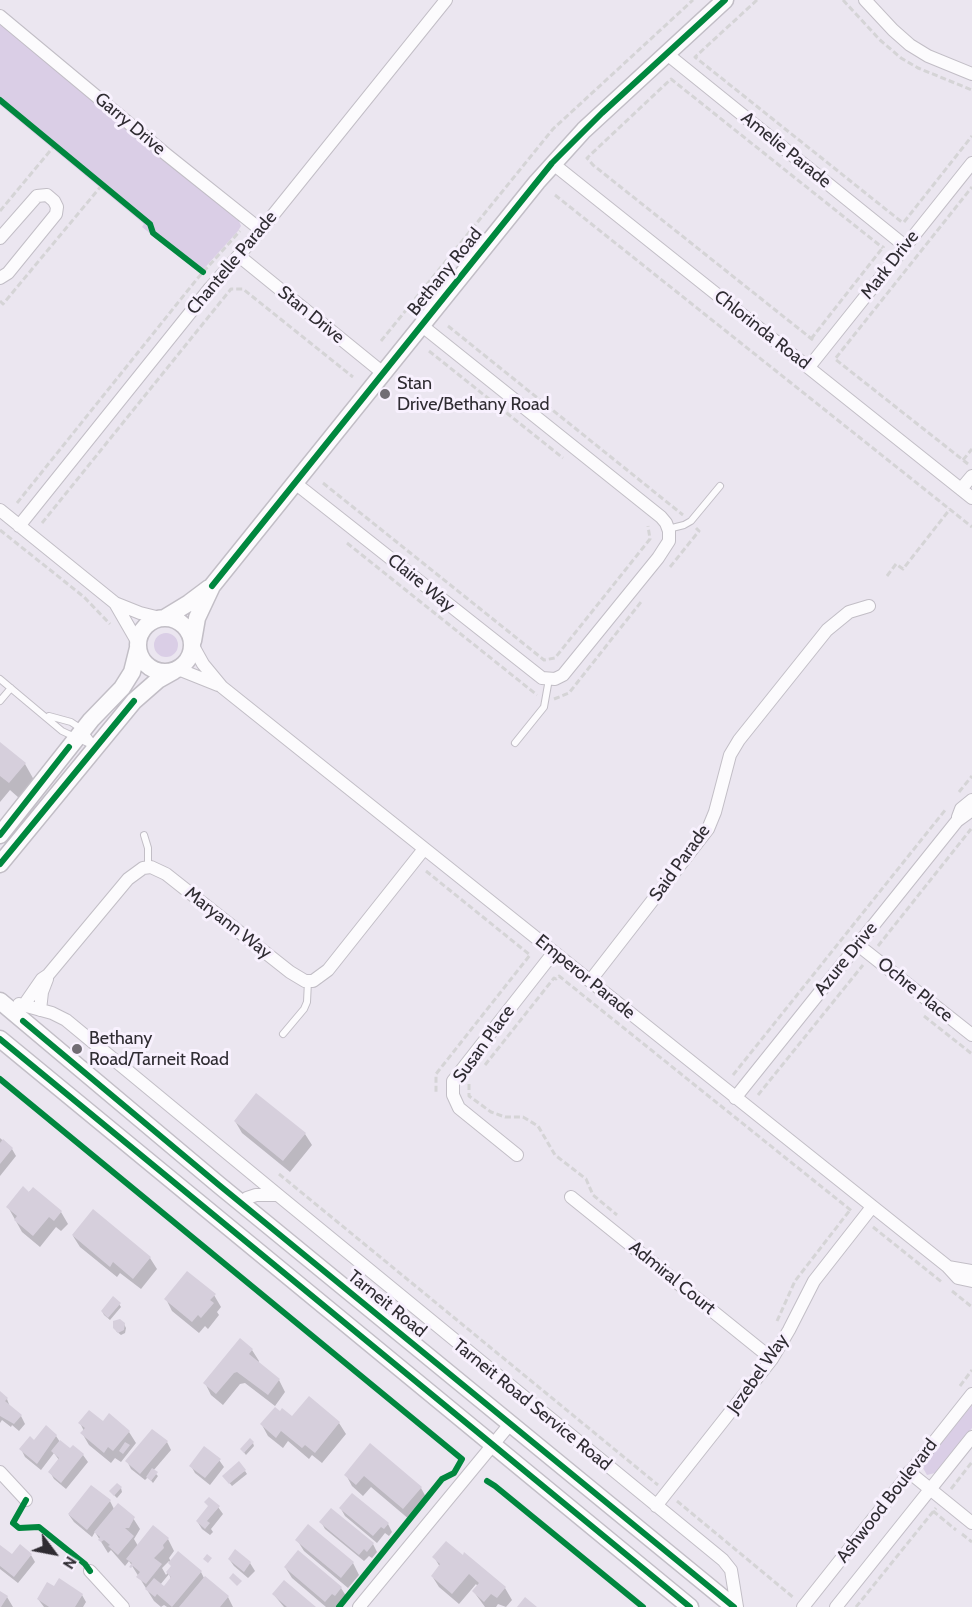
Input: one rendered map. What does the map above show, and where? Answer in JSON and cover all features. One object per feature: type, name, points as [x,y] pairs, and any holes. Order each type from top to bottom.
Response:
[{"type":"main road","name":"Bethany Road","points":[[193,644],[196,618],[212,586],[552,163],[584,129],[725,0]]},
{"type":"main road","name":"Bethany Road","points":[[163,617],[189,603],[212,586]]},
{"type":"main road","points":[[0,835],[80,734],[128,680],[136,662],[142,629],[153,620],[163,617],[181,622],[190,634],[193,644],[188,659],[176,670],[158,680],[134,701],[97,748],[5,849],[0,864]]},
{"type":"main road","points":[[138,645],[140,655],[150,668],[158,671],[176,670]]},
{"type":"main road","name":"Tarneit Road","points":[[0,1000],[242,1204],[735,1607]]},
{"type":"main road","points":[[0,1039],[690,1607]]},
{"type":"main road","points":[[242,1204],[239,1216],[245,1228],[338,1305],[375,1349]]},
{"type":"street","name":"Chantelle Parade","points":[[19,526],[202,297],[261,230],[446,0]]},
{"type":"street","points":[[865,0],[910,45],[928,56],[972,74]]},
{"type":"street","name":"Garry Drive","points":[[0,16],[261,230]]},
{"type":"street","name":"Amelie Parade","points":[[667,54],[905,246]]},
{"type":"street","name":"Chlorinda Road","points":[[552,163],[972,498]]},
{"type":"street","name":"Mark Drive","points":[[809,367],[972,163]]},
{"type":"street","points":[[0,238],[37,196],[47,195],[54,201],[57,207],[56,214],[8,273],[0,278]]},
{"type":"street","name":"Stan Drive","points":[[239,256],[383,373]]},
{"type":"street","points":[[422,325],[654,511],[668,529],[669,541],[658,558],[563,675],[549,680]]},
{"type":"street","points":[[961,489],[972,476]]},
{"type":"street","name":"Claire Way","points":[[295,483],[534,674],[549,680]]},
{"type":"street","points":[[0,510],[114,603],[140,613],[163,617]]},
{"type":"street","points":[[114,603],[138,645]]},
{"type":"street","name":"Said Parade","points":[[590,981],[708,829],[730,755],[740,740],[826,630],[849,612],[869,606]]},
{"type":"street","name":"Emperor Parade","points":[[193,644],[202,662],[222,687],[947,1266],[958,1278],[972,1281]]},
{"type":"street","name":"Emperor Parade","points":[[176,670],[222,687]]},
{"type":"street","name":"Azure Drive","points":[[957,821],[961,809],[972,800]]},
{"type":"street","name":"Azure Drive","points":[[735,1098],[957,821],[972,810]]},
{"type":"street","points":[[308,981],[320,977],[328,970],[423,849]]},
{"type":"street","points":[[24,1005],[42,979],[48,975],[128,879],[135,872],[148,867]]},
{"type":"street","name":"Maryann Way","points":[[148,867],[166,874],[290,972],[308,981]]},
{"type":"street","name":"Ochre Place","points":[[858,945],[972,1035]]},
{"type":"street","name":"Susan Place","points":[[517,1155],[459,1108],[453,1095],[453,1081],[554,952]]},
{"type":"street","points":[[40,1010],[42,993],[48,975]]},
{"type":"street","name":"Tarneit Road","points":[[0,1000],[24,1005],[66,1020],[278,1195]]},
{"type":"street","points":[[242,1204],[248,1198],[256,1195],[278,1195]]},
{"type":"street","name":"Tarneit Road Service Road","points":[[278,1195],[729,1567],[735,1607]]},
{"type":"street","name":"Admiral Court","points":[[571,1197],[772,1359]]},
{"type":"street","name":"Jezebel Way","points":[[656,1506],[772,1359],[813,1281],[872,1207]]},
{"type":"street","name":"Emperor Parade","points":[[947,1266],[957,1270],[972,1271]]},
{"type":"street","name":"Ashwood Boulevard","points":[[803,1606],[972,1394]]},
{"type":"street","points":[[359,1607],[510,1424]]},
{"type":"street","name":"Ashwood Boulevard","points":[[837,1607],[972,1437]]},
{"type":"street","points":[[0,1472],[26,1500]]},
{"type":"street","points":[[909,1472],[972,1523]]},
{"type":"street","points":[[90,1571],[122,1607]]},
{"type":"lane","points":[[0,278],[0,286]]},
{"type":"lane","points":[[668,529],[688,522],[720,486]]},
{"type":"lane","points":[[0,679],[62,731],[80,734]]},
{"type":"lane","points":[[515,743],[544,707],[549,680]]},
{"type":"lane","points":[[0,701],[11,688]]},
{"type":"lane","points":[[45,715],[70,722],[97,748]]},
{"type":"lane","points":[[144,835],[148,848],[148,867]]},
{"type":"lane","points":[[283,1034],[304,1009],[307,1002],[308,981]]},
{"type":"path","points":[[757,0],[695,57],[903,223]]},
{"type":"path","points":[[883,248],[671,80],[587,158],[972,467]]},
{"type":"path","points":[[46,138],[63,152]]},
{"type":"path","points":[[0,211],[55,146]]},
{"type":"path","points":[[94,178],[110,191]]},
{"type":"path","points":[[0,301],[3,304],[102,185]]},
{"type":"path","points":[[835,359],[972,187]]},
{"type":"path","points":[[555,195],[972,527]]},
{"type":"path","points":[[17,503],[203,272],[240,231]]},
{"type":"path","points":[[195,265],[203,272]]},
{"type":"path","points":[[42,523],[231,289],[243,289],[353,377]]},
{"type":"path","points":[[448,326],[680,512],[699,531],[670,567]]},
{"type":"path","points":[[429,351],[567,461]]},
{"type":"path","points":[[963,460],[972,449]]},
{"type":"path","points":[[323,483],[544,660],[555,658],[650,539],[650,527],[641,520]]},
{"type":"path","points":[[887,576],[896,564],[903,569],[950,509]]},
{"type":"path","points":[[0,530],[84,597],[115,629]]},
{"type":"path","points":[[340,538],[535,694],[546,699],[569,693],[641,603]]},
{"type":"path","points":[[957,795],[972,776]]},
{"type":"path","points":[[733,1075],[950,804]]},
{"type":"path","points":[[426,871],[530,955],[436,1074],[436,1094]]},
{"type":"path","points":[[483,1067],[554,978],[559,976],[972,1307]]},
{"type":"path","points":[[475,1076],[468,1085],[469,1096],[499,1115],[523,1117],[538,1126],[555,1155],[588,1181],[593,1195],[621,1218]]},
{"type":"path","points":[[279,1174],[803,1606]]},
{"type":"path","points":[[856,1607],[972,1462]]},
{"type":"path","points":[[933,1511],[972,1542]]},
{"type":"shaded area","points":[[0,23],[239,221],[241,226],[238,231],[200,273],[142,227],[144,224],[0,105]]},
{"type":"shaded area","points":[[166,633],[175,636],[178,645],[175,654],[166,657],[157,654],[154,645],[157,636]]},
{"type":"shaded area","points":[[972,1405],[972,1428],[935,1473],[927,1475],[923,1468],[926,1462]]},
{"type":"building","points":[[0,742],[26,763],[9,783],[0,776]]},
{"type":"building","points":[[256,1093],[306,1133],[283,1161],[234,1121]]},
{"type":"building","points":[[3,1139],[13,1148],[0,1164],[0,1143]]},
{"type":"building","points":[[23,1186],[29,1192],[33,1187],[62,1211],[54,1221],[49,1217],[33,1236],[14,1220],[17,1216],[6,1207]]},
{"type":"building","points":[[93,1209],[151,1257],[133,1279],[113,1262],[110,1267],[72,1235]]},
{"type":"building","points":[[187,1271],[216,1294],[210,1300],[214,1303],[201,1318],[198,1315],[192,1322],[164,1299]]},
{"type":"building","points":[[113,1296],[121,1303],[108,1318],[101,1311]]},
{"type":"building","points":[[120,1319],[125,1323],[124,1330],[118,1333],[113,1328],[113,1321]]},
{"type":"building","points":[[240,1338],[253,1349],[249,1354],[280,1379],[268,1395],[237,1372],[216,1394],[203,1383]]},
{"type":"building","points":[[0,1391],[8,1398],[5,1401],[22,1415],[14,1424],[0,1416]]},
{"type":"building","points":[[309,1396],[340,1422],[315,1453],[305,1445],[302,1448],[281,1431],[276,1438],[260,1424],[275,1407],[280,1411],[282,1408],[292,1416]]},
{"type":"building","points":[[89,1410],[103,1421],[109,1413],[130,1431],[113,1451],[108,1447],[104,1453],[80,1433],[85,1428],[78,1423]]},
{"type":"building","points":[[46,1425],[57,1435],[37,1464],[19,1449],[30,1436],[34,1440]]},
{"type":"building","points":[[152,1429],[168,1441],[140,1474],[125,1461]]},
{"type":"building","points":[[250,1438],[254,1442],[244,1453],[240,1449]]},
{"type":"building","points":[[60,1440],[70,1448],[73,1445],[84,1454],[61,1483],[48,1472],[59,1458],[51,1451]]},
{"type":"building","points":[[125,1442],[130,1445],[123,1454],[119,1451]]},
{"type":"building","points":[[370,1443],[422,1487],[403,1509],[364,1476],[356,1485],[344,1475]]},
{"type":"building","points":[[204,1446],[221,1459],[205,1478],[189,1466]]},
{"type":"building","points":[[239,1461],[246,1470],[229,1484],[222,1476]]},
{"type":"building","points":[[152,1468],[158,1472],[151,1481],[146,1477]]},
{"type":"building","points":[[117,1483],[122,1487],[114,1496],[109,1491]]},
{"type":"building","points":[[91,1485],[111,1500],[87,1530],[68,1514]]},
{"type":"building","points":[[352,1493],[389,1523],[384,1529],[381,1527],[373,1536],[339,1508]]},
{"type":"building","points":[[209,1497],[220,1506],[207,1521],[210,1523],[205,1529],[196,1521],[208,1506],[204,1502]]},
{"type":"building","points":[[118,1503],[135,1517],[129,1528],[125,1528],[134,1536],[118,1555],[104,1540],[101,1542],[98,1540],[100,1537],[94,1532]]},
{"type":"building","points":[[331,1508],[374,1543],[367,1552],[364,1549],[359,1555],[319,1522]]},
{"type":"building","points":[[308,1524],[354,1562],[341,1578],[295,1540]]},
{"type":"building","points":[[153,1525],[169,1538],[163,1545],[164,1548],[154,1558],[162,1564],[146,1584],[136,1577],[140,1572],[133,1566],[129,1567],[132,1563],[126,1559]]},
{"type":"building","points":[[446,1541],[463,1555],[464,1552],[506,1587],[497,1598],[491,1594],[484,1602],[472,1591],[479,1583],[469,1574],[452,1594],[431,1576],[440,1564],[432,1557]]},
{"type":"building","points":[[20,1544],[32,1554],[14,1577],[0,1566],[0,1545],[12,1554]]},
{"type":"building","points":[[235,1549],[251,1562],[244,1572],[228,1559]]},
{"type":"building","points":[[298,1550],[342,1587],[335,1596],[332,1594],[325,1602],[284,1567]]},
{"type":"building","points":[[178,1551],[202,1571],[172,1607],[157,1594],[155,1597],[145,1589],[154,1578],[164,1586],[171,1577],[166,1572],[171,1566],[168,1563]]},
{"type":"building","points":[[207,1554],[212,1558],[208,1563],[203,1559]]},
{"type":"building","points":[[233,1573],[242,1581],[237,1586],[229,1578]]},
{"type":"building","points":[[205,1576],[229,1596],[220,1607],[179,1607]]},
{"type":"building","points":[[59,1578],[83,1594],[75,1607],[49,1607],[37,1599],[47,1582],[54,1586]]},
{"type":"building","points":[[284,1580],[316,1607],[287,1607],[272,1594]]},
{"type":"building","points":[[0,1591],[8,1596],[1,1607],[0,1607]]},
{"type":"building","points":[[525,1597],[537,1607],[517,1607]]},
{"type":"cycle path","points":[[212,586],[552,163],[602,113],[725,0]]},
{"type":"cycle path","points":[[0,100],[150,224],[153,233],[203,272]]},
{"type":"cycle path","points":[[0,864],[134,701]]},
{"type":"cycle path","points":[[0,835],[69,747]]},
{"type":"cycle path","points":[[23,1021],[219,1185],[734,1607]]},
{"type":"cycle path","points":[[0,1039],[690,1607]]},
{"type":"cycle path","points":[[0,1079],[462,1459],[454,1473],[442,1479],[339,1607]]},
{"type":"cycle path","points":[[487,1481],[643,1607]]},
{"type":"cycle path","points":[[26,1500],[13,1523],[19,1528],[39,1527],[85,1564],[90,1571]]},
{"type":"place","name":"Stan Drive/Bethany Road","points":[[385,394]]},
{"type":"place","name":"Bethany Road/Tarneit Road","points":[[77,1049]]}]
